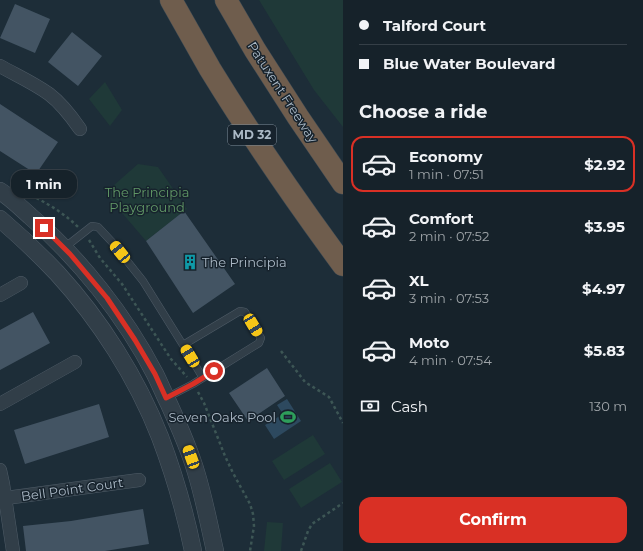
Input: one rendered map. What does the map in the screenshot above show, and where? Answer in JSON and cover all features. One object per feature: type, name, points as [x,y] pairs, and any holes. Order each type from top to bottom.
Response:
[{"type":"highway","name":"MD 32","points":[[171,0],[211,69],[258,143],[307,216],[343,265]]},
{"type":"highway","name":"Patuxent Freeway","points":[[226,0],[255,50],[343,183]]},
{"type":"street","points":[[0,66],[49,94],[66,110],[80,128]]},
{"type":"street","points":[[0,191],[44,228],[64,248],[107,298],[135,340],[155,374],[180,429],[196,471],[208,515],[214,551]]},
{"type":"street","points":[[0,219],[57,273],[89,312],[119,356],[138,390],[160,436],[174,478],[193,551]]},
{"type":"street","points":[[0,295],[21,283]]},
{"type":"street","points":[[0,404],[75,362]]},
{"type":"street","points":[[0,470],[6,498],[13,551]]},
{"type":"street","name":"Bell Point Court","points":[[6,498],[139,480]]},
{"type":"lane","points":[[64,248],[92,226],[98,227],[143,281],[203,378]]},
{"type":"lane","points":[[166,398],[193,384],[259,343],[260,338],[245,312],[240,311],[183,345]]},
{"type":"path","points":[[28,193],[58,210],[78,227]]},
{"type":"path","points":[[89,240],[100,258],[122,284],[171,359],[189,379]]},
{"type":"path","points":[[281,351],[305,382],[329,397],[343,423]]},
{"type":"path","points":[[197,392],[204,402],[227,461],[250,504],[254,526],[250,551]]},
{"type":"path","points":[[301,551],[312,524],[343,503]]},
{"type":"green space","points":[[259,0],[343,0],[343,127],[314,90]]},
{"type":"green space","points":[[105,82],[122,110],[110,126],[89,99]]},
{"type":"green space","name":"The Principia Playground","points":[[138,164],[158,167],[187,209],[146,241],[105,193]]},
{"type":"green space","points":[[313,435],[325,454],[284,480],[272,461]]},
{"type":"green space","points":[[330,463],[342,482],[301,508],[289,489]]},
{"type":"green space","points":[[267,522],[283,523],[281,551],[264,551]]},
{"type":"water","name":"Seven Oaks Pool","points":[[287,399],[301,421],[274,439],[265,425],[283,414],[277,405]]},
{"type":"building","points":[[15,4],[50,19],[35,53],[0,38]]},
{"type":"building","points":[[72,32],[102,56],[78,86],[48,62]]},
{"type":"building","points":[[0,104],[58,142],[36,174],[0,151]]},
{"type":"building","name":"The Principia","points":[[184,211],[235,284],[193,313],[146,241]]},
{"type":"building","points":[[33,312],[50,343],[0,370],[0,330]]},
{"type":"building","points":[[267,368],[285,396],[248,421],[229,393]]},
{"type":"building","points":[[99,404],[109,437],[25,464],[14,430]]},
{"type":"building","points":[[143,509],[149,544],[105,551],[26,551],[23,526],[71,521]]},
{"type":"place","name":"The Principia","points":[[190,262]]},
{"type":"place","name":"Seven Oaks Pool","points":[[288,417]]},
{"type":"route","points":[[44,228],[70,254],[107,298],[135,340],[155,374],[166,398],[214,371]]}]
